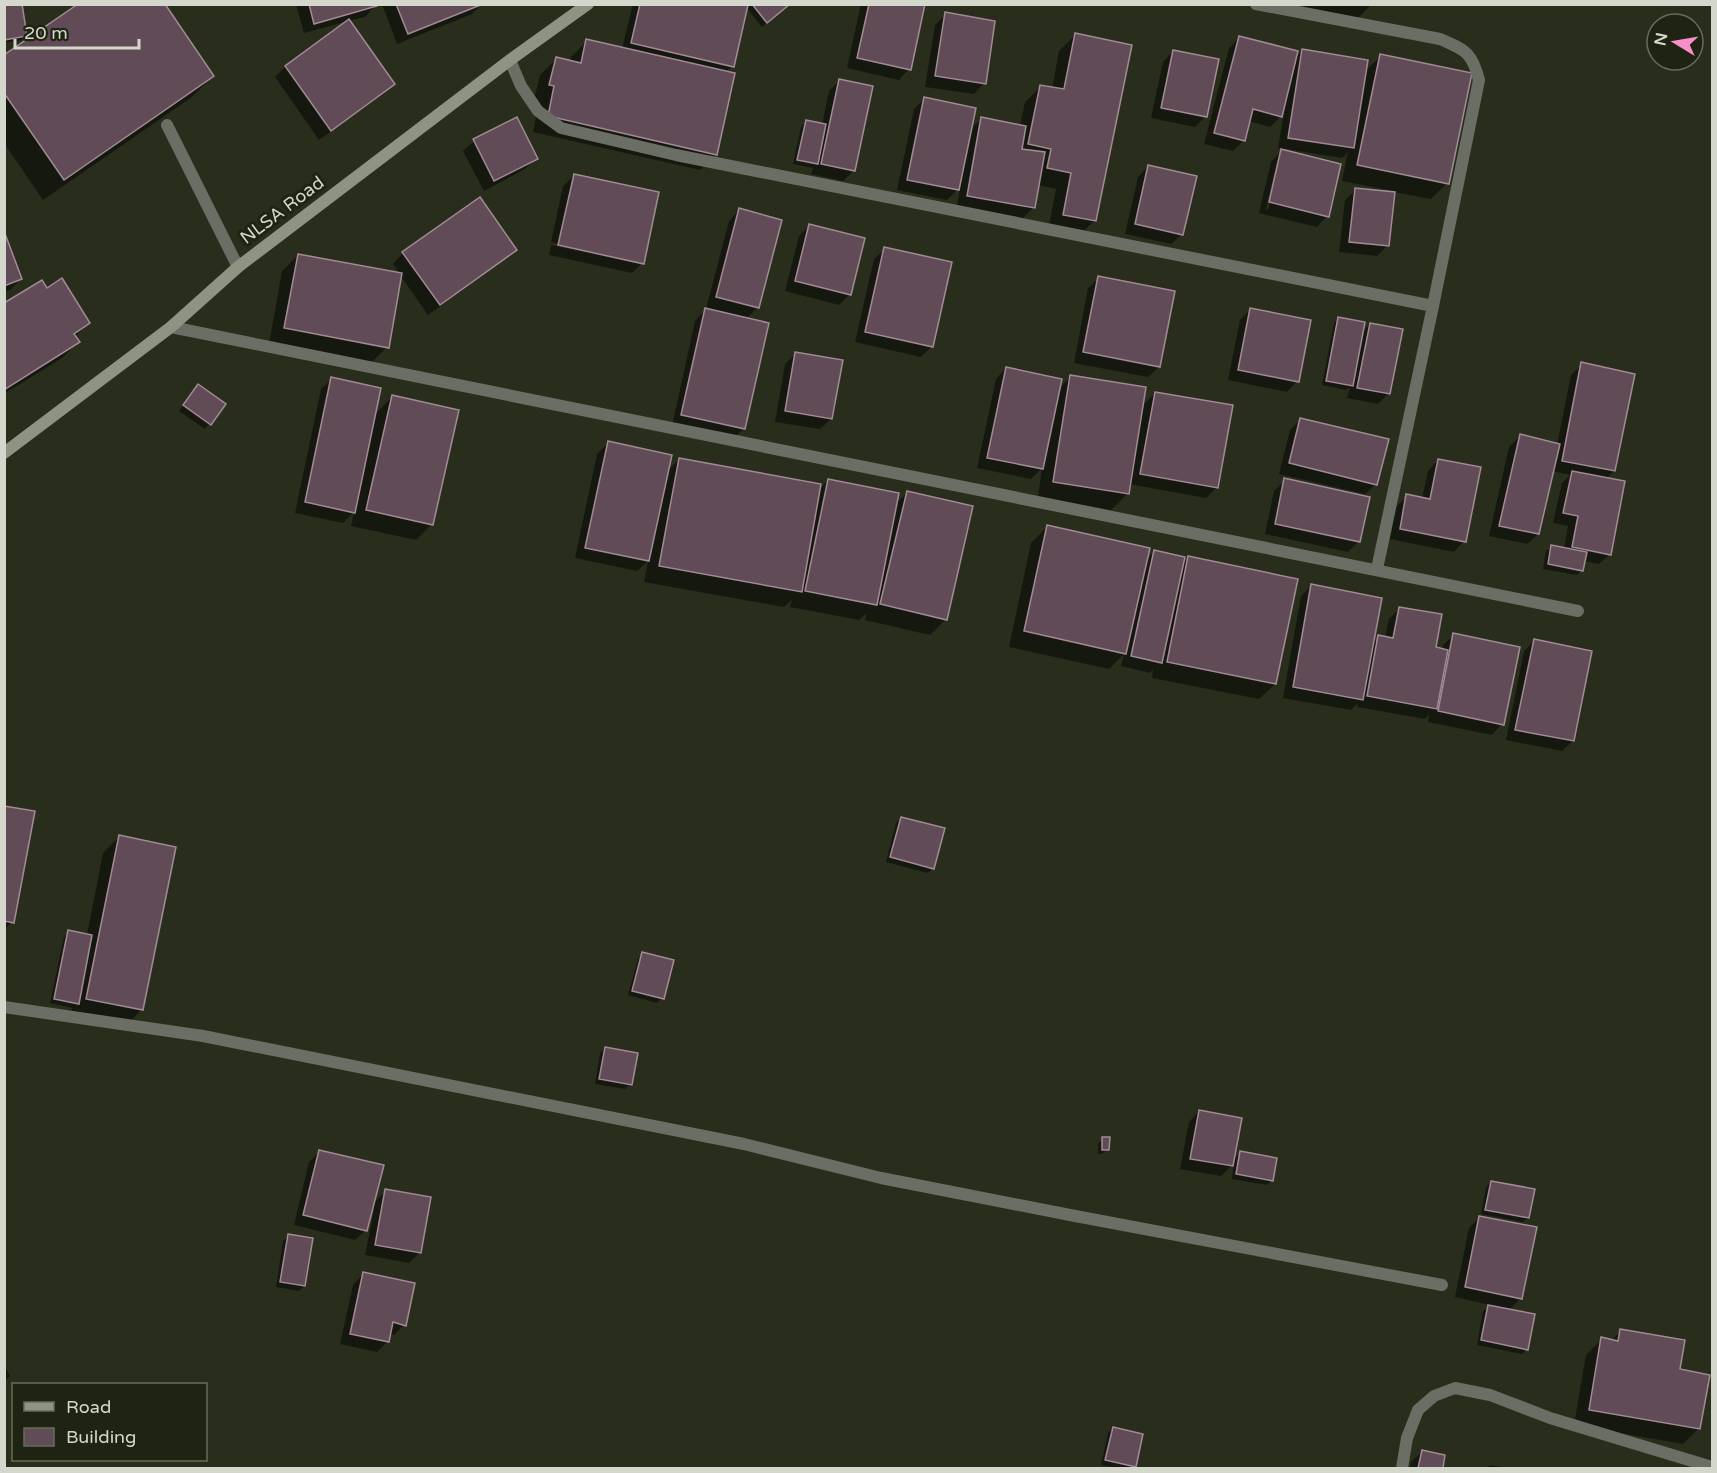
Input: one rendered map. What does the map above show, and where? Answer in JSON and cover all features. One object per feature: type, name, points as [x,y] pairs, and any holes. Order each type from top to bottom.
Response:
[{"type":"main road","name":"NLSA Road","points":[[4,453],[171,327],[238,267],[510,60],[588,4]]},
{"type":"street","points":[[1256,4],[1440,39],[1464,50],[1475,63],[1479,80],[1377,569]]},
{"type":"street","points":[[510,60],[521,86],[538,111],[561,128],[676,155],[1433,306]]},
{"type":"street","points":[[167,125],[238,267]]},
{"type":"street","points":[[171,327],[1578,611]]},
{"type":"street","points":[[4,1007],[203,1036],[744,1144],[892,1180],[1442,1285]]},
{"type":"street","points":[[1402,1468],[1407,1438],[1418,1410],[1434,1396],[1455,1388],[1490,1395],[1550,1418],[1713,1467]]},
{"type":"building","points":[[4,4],[22,4],[27,36],[4,40]]},
{"type":"building","points":[[78,4],[165,4],[214,76],[64,180],[4,93],[4,55]]},
{"type":"building","points":[[309,4],[377,4],[377,6],[314,24]]},
{"type":"building","points":[[396,4],[483,4],[408,34]]},
{"type":"building","points":[[640,4],[748,5],[734,67],[631,43]]},
{"type":"building","points":[[752,4],[790,4],[767,23]]},
{"type":"building","points":[[869,4],[925,4],[911,70],[857,58]]},
{"type":"building","points":[[945,12],[995,21],[986,84],[935,76]]},
{"type":"building","points":[[349,19],[395,84],[331,131],[285,66]]},
{"type":"building","points":[[1075,33],[1132,45],[1096,221],[1063,215],[1071,173],[1047,168],[1051,149],[1028,144],[1040,85],[1064,89]]},
{"type":"building","points":[[1239,36],[1298,51],[1282,117],[1253,109],[1245,141],[1214,133]]},
{"type":"building","points":[[586,39],[735,73],[717,155],[548,116],[554,86],[549,85],[556,57],[581,63]]},
{"type":"building","points":[[1302,49],[1368,60],[1354,148],[1288,138]]},
{"type":"building","points":[[1173,50],[1219,59],[1207,117],[1161,108]]},
{"type":"building","points":[[1380,54],[1472,73],[1449,184],[1357,165]]},
{"type":"building","points":[[839,79],[873,86],[855,171],[821,164]]},
{"type":"building","points":[[924,97],[976,108],[959,190],[907,180]]},
{"type":"building","points":[[517,117],[538,159],[494,181],[473,139]]},
{"type":"building","points":[[981,117],[1026,126],[1022,149],[1045,152],[1035,208],[967,196]]},
{"type":"building","points":[[806,120],[826,124],[818,164],[797,160]]},
{"type":"building","points":[[1281,149],[1341,164],[1329,217],[1269,202]]},
{"type":"building","points":[[1148,165],[1197,176],[1183,235],[1135,224]]},
{"type":"building","points":[[574,174],[659,192],[644,264],[558,245]]},
{"type":"building","points":[[1355,188],[1395,192],[1389,246],[1349,242]]},
{"type":"building","points":[[480,197],[517,250],[440,305],[402,252]]},
{"type":"building","points":[[739,208],[782,220],[759,308],[716,297]]},
{"type":"building","points":[[809,224],[865,238],[851,295],[795,281]]},
{"type":"building","points":[[4,231],[22,279],[4,286]]},
{"type":"building","points":[[884,247],[952,262],[933,347],[865,332]]},
{"type":"building","points":[[298,254],[402,273],[389,348],[284,328]]},
{"type":"building","points":[[1098,276],[1175,291],[1160,367],[1083,352]]},
{"type":"building","points":[[62,278],[90,323],[74,334],[80,342],[4,390],[4,303],[42,280],[47,288]]},
{"type":"building","points":[[705,308],[769,323],[745,429],[681,415]]},
{"type":"building","points":[[1250,308],[1311,320],[1299,382],[1238,370]]},
{"type":"building","points":[[1338,317],[1365,322],[1353,386],[1326,381]]},
{"type":"building","points":[[1370,323],[1403,329],[1390,394],[1357,388]]},
{"type":"building","points":[[795,352],[843,360],[832,419],[785,411]]},
{"type":"building","points":[[1581,362],[1635,374],[1615,471],[1562,461]]},
{"type":"building","points":[[1006,367],[1062,379],[1043,469],[987,458]]},
{"type":"building","points":[[1070,375],[1146,387],[1129,494],[1053,482]]},
{"type":"building","points":[[331,377],[381,388],[355,513],[305,502]]},
{"type":"building","points":[[198,384],[226,404],[211,425],[183,405]]},
{"type":"building","points":[[1155,392],[1233,405],[1218,488],[1140,474]]},
{"type":"building","points":[[392,395],[459,410],[433,525],[366,510]]},
{"type":"building","points":[[1300,418],[1389,439],[1377,485],[1289,463]]},
{"type":"building","points":[[1520,434],[1560,444],[1539,534],[1499,526]]},
{"type":"building","points":[[608,441],[672,455],[649,561],[585,548]]},
{"type":"building","points":[[679,458],[821,484],[802,592],[659,566]]},
{"type":"building","points":[[1438,459],[1481,467],[1466,542],[1400,529],[1406,494],[1430,499]]},
{"type":"building","points":[[1572,471],[1625,481],[1611,555],[1572,547],[1578,516],[1563,513]]},
{"type":"building","points":[[1284,478],[1370,497],[1360,542],[1275,524]]},
{"type":"building","points":[[828,479],[899,493],[877,605],[805,591]]},
{"type":"building","points":[[907,491],[973,506],[947,620],[880,604]]},
{"type":"building","points":[[1047,525],[1150,548],[1126,654],[1024,631]]},
{"type":"building","points":[[1551,545],[1587,552],[1583,571],[1548,564]]},
{"type":"building","points":[[1154,550],[1185,557],[1162,663],[1131,656]]},
{"type":"building","points":[[1188,556],[1298,579],[1276,684],[1167,662]]},
{"type":"building","points":[[1311,584],[1382,598],[1363,700],[1293,687]]},
{"type":"building","points":[[1399,607],[1442,614],[1436,647],[1448,650],[1437,709],[1367,696],[1378,635],[1393,638]]},
{"type":"building","points":[[1453,633],[1520,647],[1504,725],[1438,711]]},
{"type":"building","points":[[1534,639],[1592,651],[1574,741],[1515,730]]},
{"type":"building","points":[[4,806],[35,811],[14,923],[4,921]]},
{"type":"building","points":[[901,817],[945,828],[934,869],[890,857]]},
{"type":"building","points":[[119,835],[176,847],[143,1010],[86,999]]},
{"type":"building","points":[[68,930],[92,935],[79,1004],[54,999]]},
{"type":"building","points":[[642,952],[674,960],[664,999],[632,991]]},
{"type":"building","points":[[605,1047],[638,1053],[632,1085],[599,1079]]},
{"type":"building","points":[[1199,1110],[1242,1118],[1233,1166],[1190,1159]]},
{"type":"building","points":[[1102,1137],[1110,1137],[1109,1150],[1102,1150]]},
{"type":"building","points":[[319,1150],[384,1165],[367,1231],[303,1215]]},
{"type":"building","points":[[1240,1151],[1277,1158],[1273,1181],[1236,1174]]},
{"type":"building","points":[[1491,1181],[1535,1189],[1529,1218],[1485,1210]]},
{"type":"building","points":[[385,1189],[431,1197],[421,1253],[375,1245]]},
{"type":"building","points":[[1479,1216],[1537,1227],[1522,1299],[1465,1287]]},
{"type":"building","points":[[288,1234],[313,1238],[305,1286],[280,1282]]},
{"type":"building","points":[[363,1272],[415,1283],[406,1326],[393,1322],[389,1342],[350,1334]]},
{"type":"building","points":[[1488,1305],[1535,1314],[1528,1350],[1481,1340]]},
{"type":"building","points":[[1620,1329],[1685,1340],[1680,1369],[1710,1375],[1700,1429],[1589,1410],[1601,1337],[1618,1341]]},
{"type":"building","points":[[1113,1427],[1143,1434],[1136,1467],[1105,1460]]},
{"type":"building","points":[[1422,1450],[1445,1455],[1443,1468],[1418,1468]]}]
